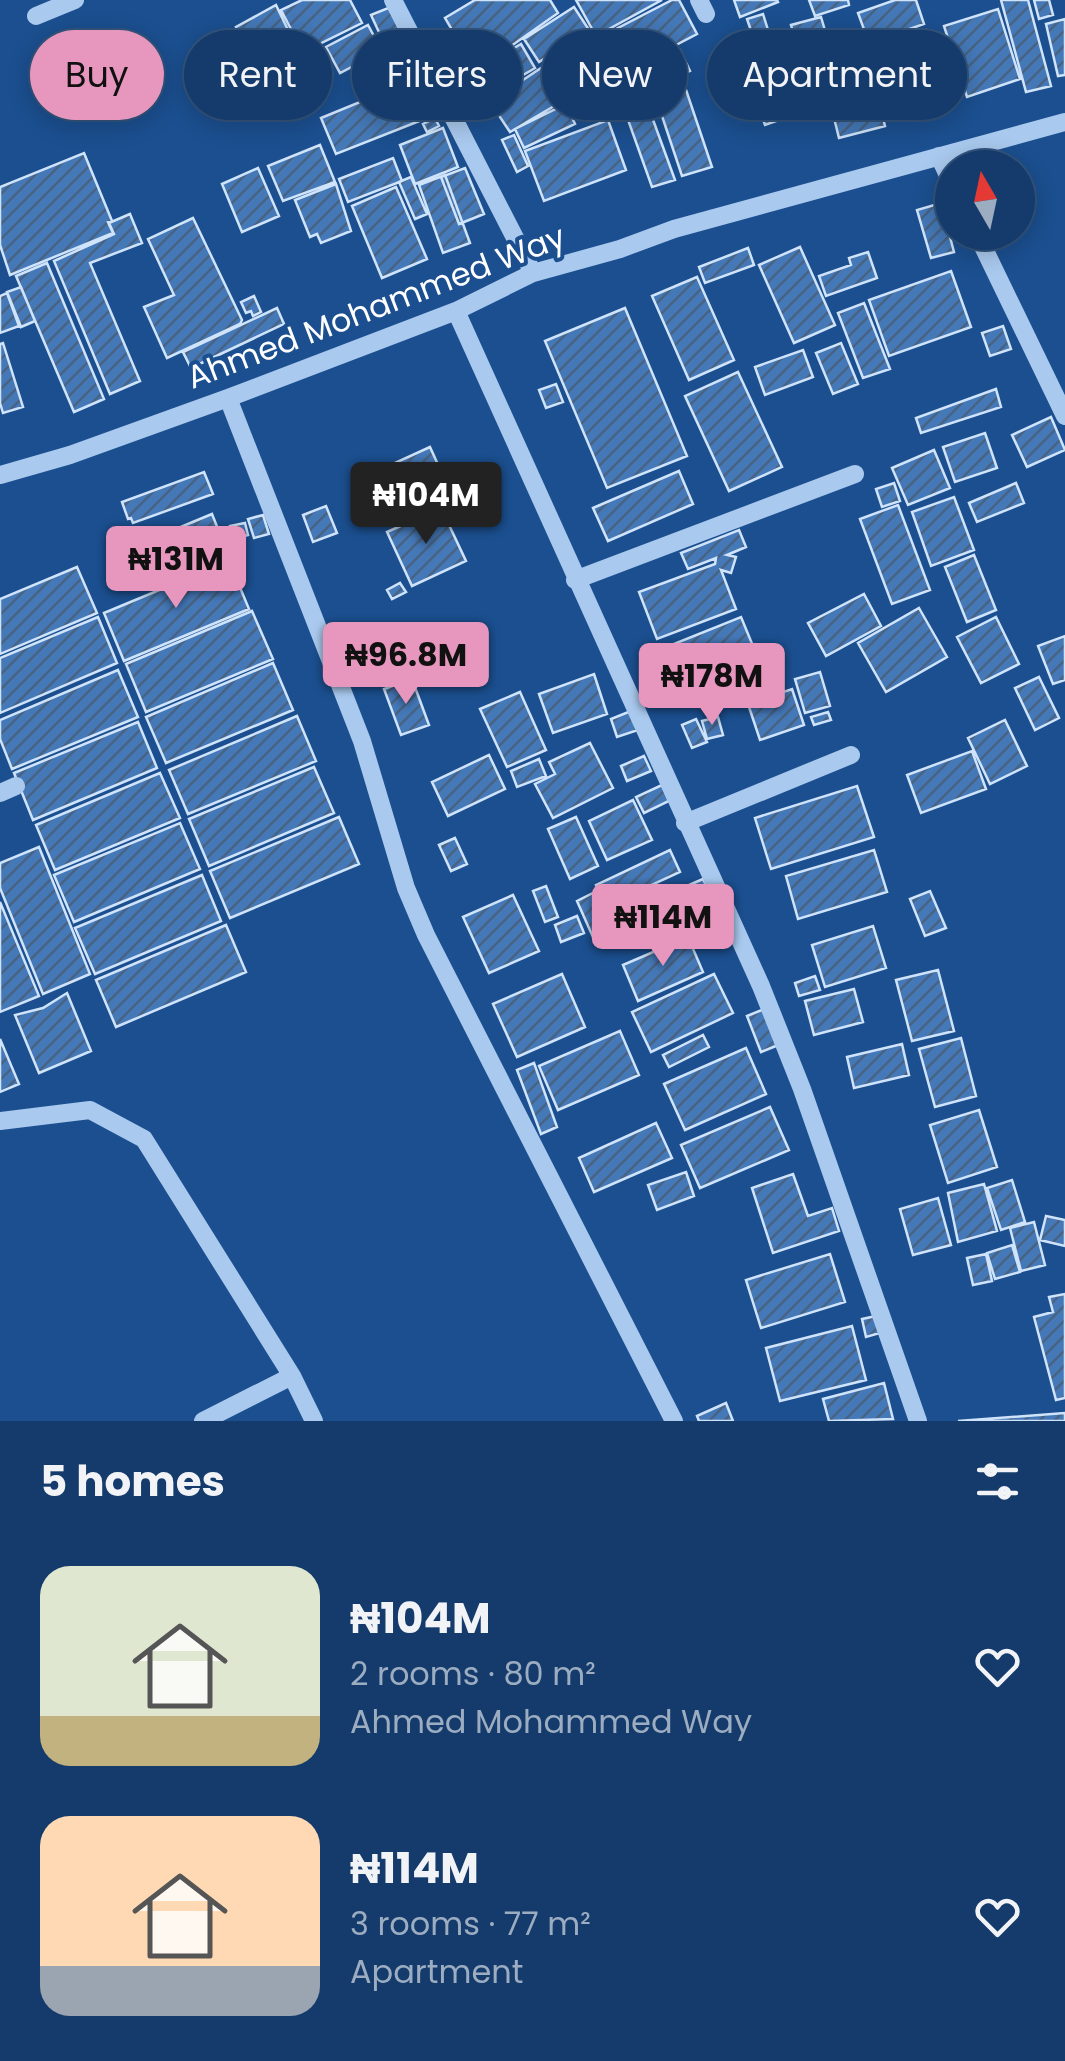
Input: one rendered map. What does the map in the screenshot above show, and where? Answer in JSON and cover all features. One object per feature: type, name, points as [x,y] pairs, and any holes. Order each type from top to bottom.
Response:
[{"type":"street","points":[[36,16],[75,0]]},
{"type":"street","points":[[392,0],[533,273]]},
{"type":"street","name":"Ahmed Mohammed Way","points":[[960,150],[1065,122]]},
{"type":"street","name":"Ahmed Mohammed Way","points":[[0,475],[70,455],[228,398],[456,310],[533,273],[620,249],[674,229],[935,157]]},
{"type":"street","points":[[985,250],[1065,416]]},
{"type":"street","points":[[456,310],[574,580],[761,986],[802,1088],[918,1421]]},
{"type":"street","points":[[228,398],[362,741],[406,888],[426,936],[674,1421]]},
{"type":"street","points":[[574,580],[855,474]]},
{"type":"street","points":[[685,823],[851,755]]},
{"type":"street","points":[[0,1121],[90,1110],[144,1140],[292,1376],[314,1421]]},
{"type":"street","points":[[204,1421],[292,1376]]},
{"type":"building","points":[[302,0],[350,0],[362,23],[332,38],[332,30],[291,30],[281,10]]},
{"type":"building","points":[[475,0],[550,0],[558,13],[522,38],[522,30],[452,30],[445,18]]},
{"type":"building","points":[[576,0],[662,0],[607,30],[593,30]]},
{"type":"building","points":[[679,0],[697,34],[687,39],[687,30],[614,30]]},
{"type":"building","points":[[734,0],[777,0],[778,2],[740,17]]},
{"type":"building","points":[[809,0],[848,0],[849,5],[815,16]]},
{"type":"building","points":[[895,0],[916,0],[924,24],[907,30],[864,30],[858,13]]},
{"type":"building","points":[[1001,0],[1028,0],[1051,86],[1026,92]]},
{"type":"building","points":[[1034,0],[1049,0],[1053,15],[1039,19]]},
{"type":"building","points":[[276,5],[288,30],[238,30],[236,27]]},
{"type":"building","points":[[393,6],[404,30],[378,30],[371,15]]},
{"type":"building","points":[[574,7],[589,30],[542,30],[539,62],[524,39]]},
{"type":"building","points":[[998,9],[1020,79],[967,97],[967,30],[945,30],[944,26]]},
{"type":"building","points":[[763,14],[768,30],[751,30],[747,19]]},
{"type":"building","points":[[821,17],[825,30],[792,30],[791,25]]},
{"type":"building","points":[[1065,19],[1065,75],[1058,76],[1046,24]]},
{"type":"building","points":[[352,33],[352,67],[340,73],[332,58],[332,44]]},
{"type":"building","points":[[522,46],[535,68],[522,76]]},
{"type":"building","points":[[542,67],[542,113],[510,132],[502,120],[522,120],[522,81]]},
{"type":"building","points":[[687,93],[712,167],[682,176],[663,120],[687,120]]},
{"type":"building","points":[[352,105],[352,120],[422,120],[336,154],[322,120],[332,120],[332,113]]},
{"type":"building","points":[[542,116],[542,120],[573,120],[575,124],[524,148],[515,129]]},
{"type":"building","points":[[436,120],[439,126],[427,132],[423,124]]},
{"type":"building","points":[[608,120],[626,170],[544,201],[525,151]]},
{"type":"building","points":[[628,120],[653,120],[675,180],[652,187]]},
{"type":"building","points":[[834,120],[884,120],[885,126],[839,138]]},
{"type":"building","points":[[443,128],[458,167],[415,184],[400,145]]},
{"type":"building","points":[[514,135],[528,166],[517,172],[502,140]]},
{"type":"building","points":[[320,145],[335,182],[283,201],[268,166]]},
{"type":"building","points":[[84,153],[112,221],[108,222],[113,233],[10,275],[0,245],[0,187]]},
{"type":"building","points":[[393,158],[402,181],[348,202],[339,179]]},
{"type":"building","points":[[258,168],[279,216],[242,232],[222,184]]},
{"type":"building","points":[[465,168],[484,214],[459,224],[441,177]]},
{"type":"building","points":[[445,175],[470,243],[443,253],[419,185]]},
{"type":"building","points":[[411,177],[427,214],[415,219],[399,182]]},
{"type":"building","points":[[336,184],[351,231],[321,243],[317,234],[310,237],[295,200]]},
{"type":"building","points":[[396,187],[427,259],[382,278],[352,206]]},
{"type":"building","points":[[935,205],[935,250],[954,252],[931,258],[917,210]]},
{"type":"building","points":[[130,214],[142,243],[90,263],[140,381],[110,394],[54,261],[114,234],[109,223]]},
{"type":"building","points":[[193,218],[242,320],[167,358],[144,307],[174,295],[148,239]]},
{"type":"building","points":[[800,247],[835,325],[794,343],[759,265]]},
{"type":"building","points":[[748,248],[754,265],[705,283],[699,267]]},
{"type":"building","points":[[868,252],[877,278],[826,296],[819,276],[851,265],[849,258]]},
{"type":"building","points":[[47,263],[104,399],[74,412],[16,276]]},
{"type":"building","points":[[951,271],[971,327],[889,356],[869,300]]},
{"type":"building","points":[[697,277],[734,360],[689,380],[652,296]]},
{"type":"building","points":[[21,287],[35,321],[21,327],[7,292]]},
{"type":"building","points":[[7,293],[19,326],[0,333],[0,296]]},
{"type":"building","points":[[254,296],[261,312],[253,316],[251,311],[246,313],[241,302]]},
{"type":"building","points":[[864,303],[890,369],[863,378],[838,313]]},
{"type":"building","points":[[277,308],[284,324],[191,368],[183,352]]},
{"type":"building","points":[[625,308],[687,456],[607,488],[545,341]]},
{"type":"building","points":[[1003,326],[1011,349],[990,356],[982,333]]},
{"type":"building","points":[[3,343],[23,407],[3,413],[0,344]]},
{"type":"building","points":[[841,343],[858,384],[833,394],[816,353]]},
{"type":"building","points":[[803,350],[813,377],[765,395],[755,367]]},
{"type":"building","points":[[738,372],[782,467],[729,491],[685,396]]},
{"type":"building","points":[[556,384],[563,402],[546,408],[539,390]]},
{"type":"building","points":[[996,389],[1001,407],[921,433],[916,418]]},
{"type":"building","points":[[1051,417],[1065,450],[1027,467],[1012,435]]},
{"type":"building","points":[[985,433],[997,468],[955,482],[943,447]]},
{"type":"building","points":[[430,447],[454,500],[400,525],[375,472]]},
{"type":"building","points":[[934,450],[950,488],[908,505],[892,468]]},
{"type":"building","points":[[679,471],[693,504],[608,541],[593,508]]},
{"type":"building","points":[[204,472],[213,494],[133,523],[128,519],[122,502]]},
{"type":"building","points":[[894,483],[900,501],[882,507],[876,489]]},
{"type":"building","points":[[1016,483],[1024,503],[977,522],[969,503]]},
{"type":"building","points":[[954,497],[974,550],[931,566],[912,512]]},
{"type":"building","points":[[898,505],[930,590],[892,604],[860,519]]},
{"type":"building","points":[[326,506],[337,533],[313,542],[303,515]]},
{"type":"building","points":[[441,508],[466,561],[412,586],[387,532]]},
{"type":"building","points":[[212,514],[224,544],[148,576],[135,546]]},
{"type":"building","points":[[263,515],[269,534],[254,538],[248,519]]},
{"type":"building","points":[[245,523],[248,535],[232,539],[230,526]]},
{"type":"building","points":[[739,530],[746,547],[727,555],[736,557],[731,573],[721,570],[736,609],[657,639],[639,592],[715,564],[716,558],[688,569],[681,553]]},
{"type":"building","points":[[974,555],[996,610],[967,622],[945,567]]},
{"type":"building","points":[[229,561],[249,609],[124,661],[104,613]]},
{"type":"building","points":[[77,567],[97,613],[0,654],[0,599]]},
{"type":"building","points":[[400,583],[406,592],[392,599],[387,590]]},
{"type":"building","points":[[864,594],[881,626],[826,656],[808,623]]},
{"type":"building","points":[[919,608],[947,657],[886,692],[858,643]]},
{"type":"building","points":[[252,611],[273,659],[146,712],[126,664]]},
{"type":"building","points":[[98,617],[117,663],[0,713],[0,658]]},
{"type":"building","points":[[741,617],[760,663],[678,697],[659,650]]},
{"type":"building","points":[[996,617],[1019,664],[981,683],[957,637]]},
{"type":"building","points":[[1065,636],[1065,680],[1053,684],[1038,646]]},
{"type":"building","points":[[273,663],[293,710],[166,763],[146,717]]},
{"type":"building","points":[[118,670],[138,717],[12,769],[0,739],[0,720]]},
{"type":"building","points":[[820,672],[830,706],[805,713],[795,679]]},
{"type":"building","points":[[594,674],[607,714],[553,733],[539,694]]},
{"type":"building","points":[[1039,677],[1059,718],[1035,730],[1015,688]]},
{"type":"building","points":[[412,679],[429,725],[401,735],[384,689]]},
{"type":"building","points":[[792,689],[804,725],[760,740],[748,704]]},
{"type":"building","points":[[520,692],[546,750],[507,767],[480,709]]},
{"type":"building","points":[[631,711],[638,730],[617,737],[611,719]]},
{"type":"building","points":[[828,712],[831,720],[814,725],[811,717]]},
{"type":"building","points":[[297,716],[316,761],[188,814],[169,770]]},
{"type":"building","points":[[718,717],[723,735],[707,739],[702,721]]},
{"type":"building","points":[[696,719],[707,742],[692,748],[682,725]]},
{"type":"building","points":[[1005,720],[1027,766],[990,784],[968,738]]},
{"type":"building","points":[[138,722],[157,768],[33,820],[14,773]]},
{"type":"building","points":[[590,743],[613,788],[553,818],[535,784],[555,774],[549,762]]},
{"type":"building","points":[[972,751],[986,789],[921,813],[907,775]]},
{"type":"building","points":[[489,755],[505,789],[448,816],[432,782]]},
{"type":"building","points":[[644,756],[651,771],[627,781],[621,766]]},
{"type":"building","points":[[539,759],[546,776],[517,787],[511,771]]},
{"type":"building","points":[[314,767],[334,813],[209,866],[189,819]]},
{"type":"building","points":[[160,773],[180,818],[55,870],[36,825]]},
{"type":"building","points":[[662,785],[669,801],[644,813],[636,797]]},
{"type":"building","points":[[857,786],[874,837],[771,869],[755,818]]},
{"type":"building","points":[[633,800],[652,840],[607,860],[589,821]]},
{"type":"building","points":[[339,817],[359,864],[230,918],[210,871]]},
{"type":"building","points":[[576,817],[598,866],[570,879],[548,829]]},
{"type":"building","points":[[180,823],[200,869],[74,922],[54,875]]},
{"type":"building","points":[[455,838],[467,864],[451,871],[439,845]]},
{"type":"building","points":[[39,847],[90,974],[43,994],[0,888],[0,863]]},
{"type":"building","points":[[670,850],[680,872],[606,906],[596,885]]},
{"type":"building","points":[[874,850],[887,892],[798,919],[786,876]]},
{"type":"building","points":[[202,875],[221,921],[95,974],[75,928]]},
{"type":"building","points":[[703,879],[711,896],[679,910],[671,893]]},
{"type":"building","points":[[546,886],[558,917],[545,922],[533,891]]},
{"type":"building","points":[[930,891],[946,928],[925,936],[910,899]]},
{"type":"building","points":[[595,892],[611,928],[593,937],[577,901]]},
{"type":"building","points":[[513,895],[539,951],[489,973],[463,917]]},
{"type":"building","points":[[0,902],[39,996],[0,1012]]},
{"type":"building","points":[[577,916],[584,933],[561,942],[555,925]]},
{"type":"building","points":[[226,925],[246,972],[116,1027],[96,980]]},
{"type":"building","points":[[873,926],[886,968],[825,987],[812,945]]},
{"type":"building","points":[[688,937],[703,972],[638,1001],[623,965]]},
{"type":"building","points":[[938,970],[954,1031],[912,1041],[896,980]]},
{"type":"building","points":[[562,974],[585,1027],[517,1057],[493,1004]]},
{"type":"building","points":[[714,974],[733,1013],[651,1052],[632,1012]]},
{"type":"building","points":[[815,976],[820,990],[799,996],[795,983]]},
{"type":"building","points":[[854,989],[863,1022],[814,1035],[805,1001]]},
{"type":"building","points":[[67,993],[91,1051],[39,1073],[15,1015],[43,1008]]},
{"type":"building","points":[[767,1008],[781,1044],[761,1052],[747,1016]]},
{"type":"building","points":[[620,1031],[639,1075],[558,1110],[539,1066]]},
{"type":"building","points":[[703,1035],[709,1047],[669,1067],[663,1055]]},
{"type":"building","points":[[961,1038],[976,1096],[935,1107],[919,1049]]},
{"type":"building","points":[[0,1039],[19,1084],[0,1092]]},
{"type":"building","points":[[902,1044],[909,1075],[854,1088],[847,1057]]},
{"type":"building","points":[[746,1048],[766,1094],[685,1130],[664,1084]]},
{"type":"building","points":[[534,1063],[557,1127],[541,1134],[517,1070]]},
{"type":"building","points":[[770,1107],[789,1150],[700,1188],[681,1145]]},
{"type":"building","points":[[979,1110],[997,1167],[948,1183],[930,1125]]},
{"type":"building","points":[[656,1123],[672,1158],[594,1192],[579,1158]]},
{"type":"building","points":[[686,1172],[694,1196],[657,1210],[648,1185]]},
{"type":"building","points":[[793,1174],[808,1216],[832,1208],[839,1231],[773,1253],[752,1188]]},
{"type":"building","points":[[1012,1180],[1025,1222],[1001,1230],[987,1188]]},
{"type":"building","points":[[984,1184],[997,1231],[958,1242],[948,1193]]},
{"type":"building","points":[[938,1198],[951,1245],[913,1255],[900,1209]]},
{"type":"building","points":[[1046,1216],[1065,1220],[1065,1246],[1040,1240]]},
{"type":"building","points":[[1034,1222],[1045,1265],[1021,1271],[1010,1228]]},
{"type":"building","points":[[1012,1245],[1020,1272],[995,1279],[987,1253]]},
{"type":"building","points":[[830,1254],[845,1302],[761,1328],[746,1280]]},
{"type":"building","points":[[986,1254],[992,1281],[973,1285],[967,1258]]},
{"type":"building","points":[[1065,1294],[1065,1398],[1056,1400],[1034,1317],[1053,1312],[1049,1297]]},
{"type":"building","points":[[876,1316],[880,1333],[866,1337],[862,1319]]},
{"type":"building","points":[[852,1326],[866,1380],[780,1401],[766,1348]]},
{"type":"building","points":[[884,1383],[893,1419],[829,1421],[823,1399]]},
{"type":"building","points":[[726,1403],[733,1421],[699,1421],[697,1416]]},
{"type":"building","points":[[1065,1413],[1065,1421],[958,1421]]}]
